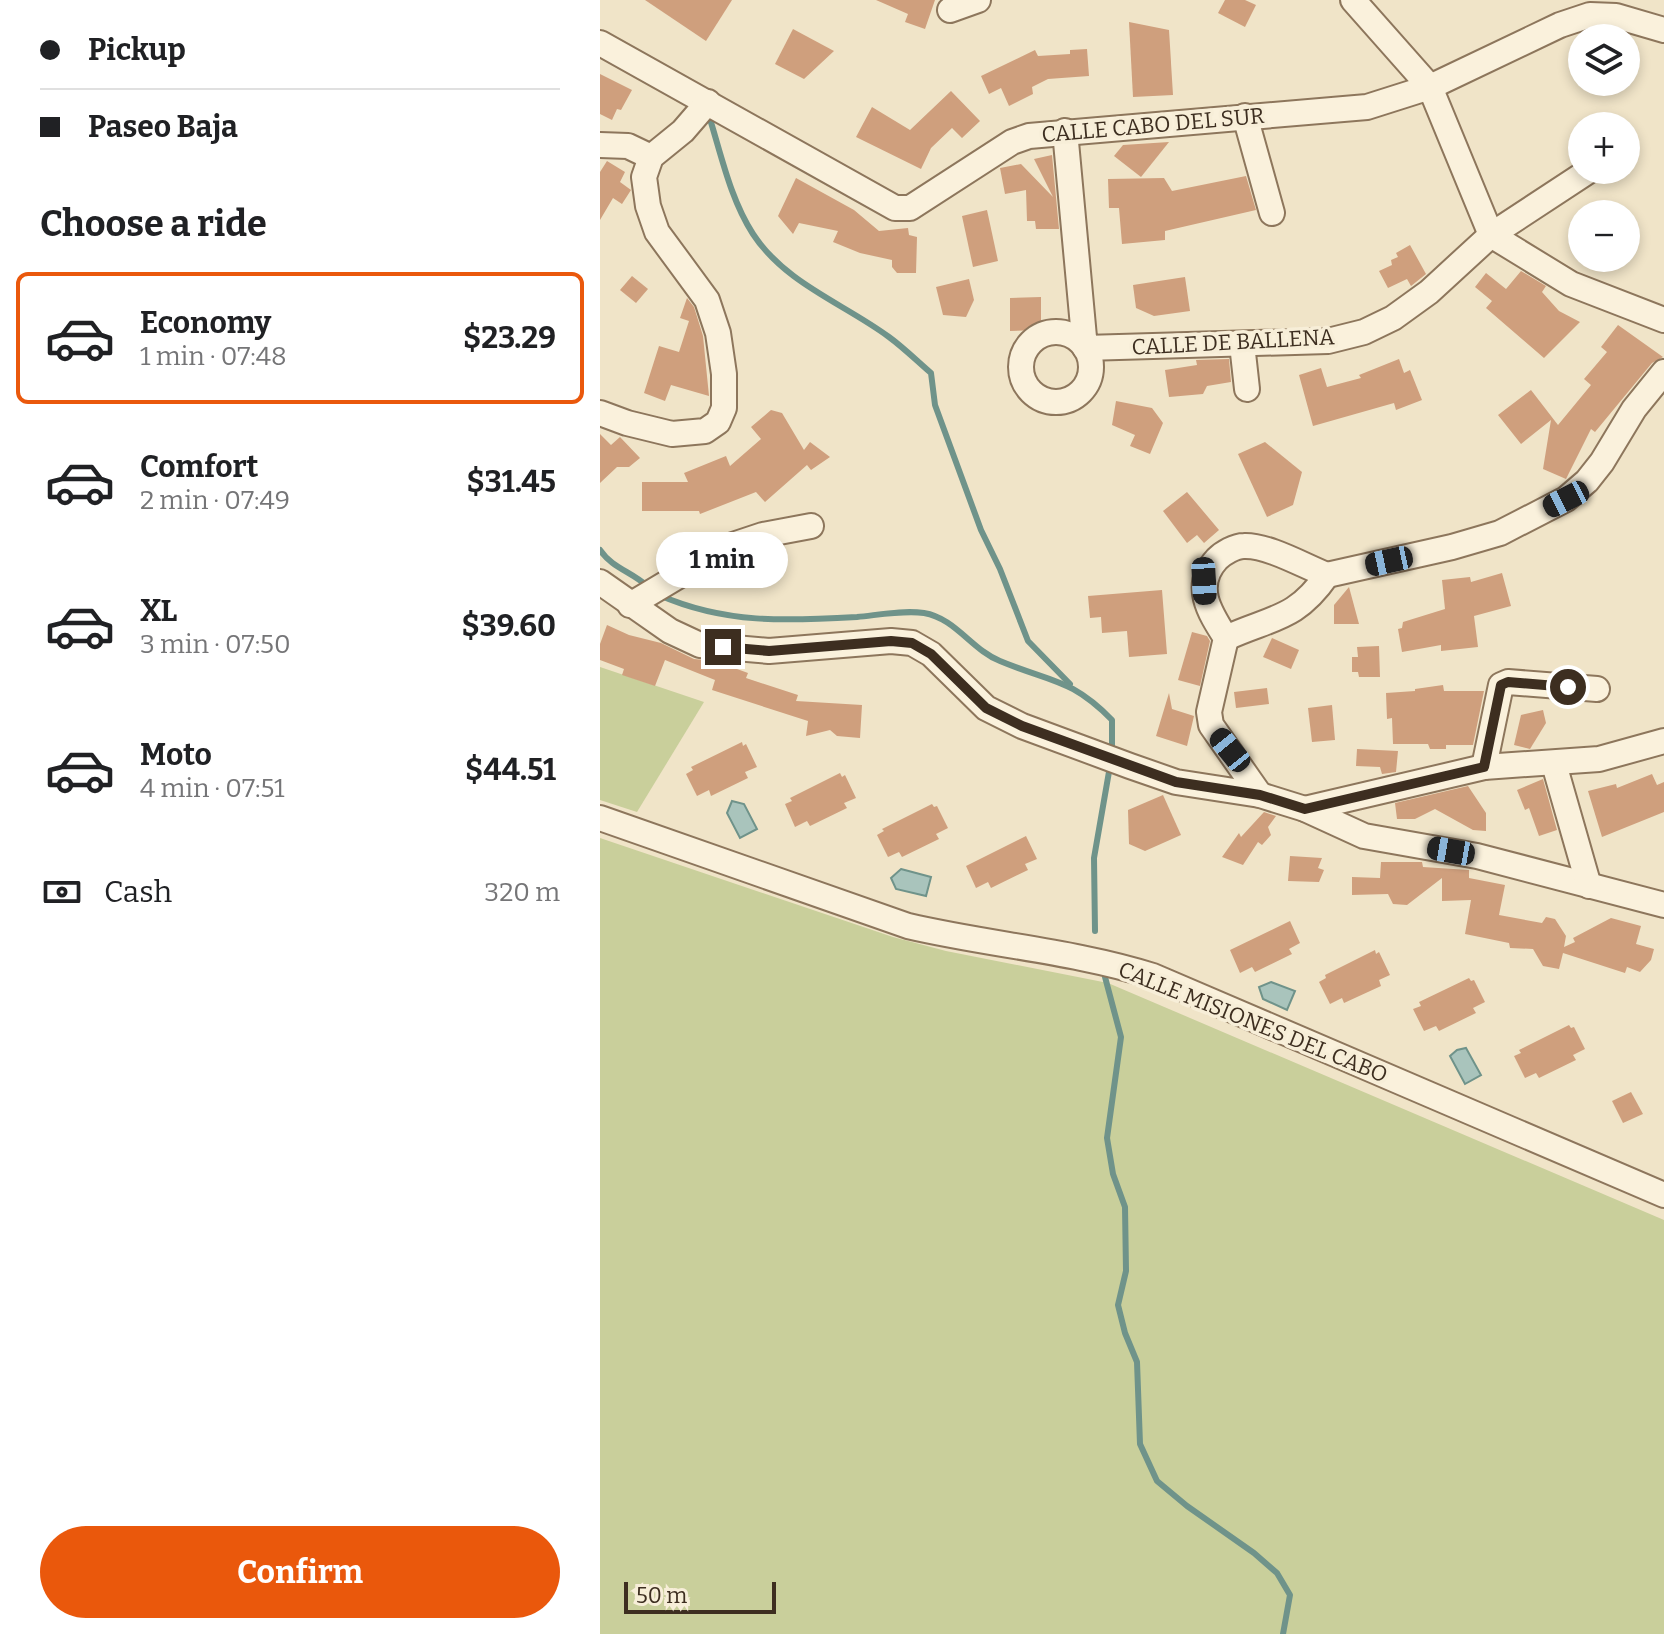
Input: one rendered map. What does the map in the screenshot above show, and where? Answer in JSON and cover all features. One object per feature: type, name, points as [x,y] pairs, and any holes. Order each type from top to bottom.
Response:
[{"type":"street","points":[[950,10],[978,0]]},
{"type":"street","points":[[1353,0],[1430,87],[1491,235],[1571,284],[1664,320]]},
{"type":"street","name":"CALLE CABO DEL SUR","points":[[600,43],[895,208],[910,208],[1012,142],[1029,136],[1367,107],[1430,87],[1560,25],[1590,15],[1616,16],[1664,30]]},
{"type":"street","points":[[600,413],[672,434],[705,431],[718,422],[724,408],[724,374],[718,333],[707,300],[657,232],[648,206],[644,177],[651,157],[683,131],[708,102]]},
{"type":"street","points":[[1245,116],[1272,213]]},
{"type":"street","name":"CALLE DE BALLENA","points":[[1065,131],[1085,348],[1328,341],[1364,332],[1393,318],[1429,292],[1491,235],[1569,184]]},
{"type":"street","points":[[600,145],[628,146],[651,157]]},
{"type":"street","points":[[1242,344],[1247,389]]},
{"type":"street","points":[[1260,795],[1211,725],[1209,712],[1226,638],[1205,600],[1204,581],[1210,567],[1222,554],[1242,545],[1264,549],[1327,575],[1500,533],[1566,499],[1587,481],[1634,409],[1664,372]]},
{"type":"street","points":[[630,605],[727,547],[763,535],[811,526]]},
{"type":"street","points":[[1226,638],[1292,612],[1327,575]]},
{"type":"street","points":[[600,582],[670,631],[700,645],[769,651],[891,641],[912,643],[931,654],[986,708],[1022,726],[1176,782],[1260,795],[1305,809],[1364,836],[1477,856],[1664,905]]},
{"type":"street","points":[[1484,767],[1501,685],[1508,682],[1597,689]]},
{"type":"street","points":[[1305,809],[1484,767],[1599,759],[1664,741]]},
{"type":"street","points":[[1554,764],[1589,886]]},
{"type":"street","name":"CALLE MISIONES DEL CABO","points":[[600,818],[908,926],[957,938],[1103,961],[1153,976],[1664,1195]]},
{"type":"green space","points":[[600,667],[704,702],[637,812],[600,800]]},
{"type":"green space","points":[[600,838],[893,937],[946,951],[1108,983],[1664,1220],[1664,1634],[600,1634]]},
{"type":"water","points":[[732,801],[744,804],[757,829],[740,838],[727,813]]},
{"type":"water","points":[[901,869],[931,877],[926,896],[896,889],[891,878]]},
{"type":"water","points":[[1271,982],[1295,991],[1287,1010],[1263,999],[1259,987]]},
{"type":"water","points":[[1466,1048],[1481,1075],[1465,1084],[1450,1056]]},
{"type":"building","points":[[645,0],[732,0],[706,41]]},
{"type":"building","points":[[876,0],[935,0],[925,29],[905,22],[908,14]]},
{"type":"building","points":[[1225,0],[1245,0],[1256,5],[1245,27],[1218,13]]},
{"type":"building","points":[[1129,22],[1169,30],[1173,95],[1133,97]]},
{"type":"building","points":[[793,29],[834,51],[804,79],[775,64]]},
{"type":"building","points":[[1087,49],[1089,76],[1048,79],[1032,87],[1033,94],[1009,106],[1001,88],[989,94],[981,76],[1035,50],[1038,56],[1070,54],[1070,50]]},
{"type":"building","points":[[600,74],[632,90],[612,120],[600,114]]},
{"type":"building","points":[[951,91],[980,121],[962,138],[952,128],[931,148],[921,169],[856,137],[872,107],[910,130]]},
{"type":"building","points":[[1169,142],[1141,177],[1114,156],[1123,145]]},
{"type":"building","points":[[1052,155],[1059,229],[1036,229],[1035,221],[1027,221],[1026,190],[1005,194],[1000,168],[1021,164],[1053,197],[1034,159]]},
{"type":"building","points":[[607,161],[625,172],[620,182],[631,190],[622,204],[613,198],[600,220],[600,172]]},
{"type":"building","points":[[1246,176],[1256,210],[1165,231],[1165,240],[1122,244],[1119,208],[1109,208],[1108,179],[1164,178],[1172,191]]},
{"type":"building","points":[[796,178],[854,210],[879,231],[908,228],[909,235],[917,237],[916,273],[897,273],[892,267],[892,260],[860,253],[833,242],[838,231],[799,223],[793,234],[778,216]]},
{"type":"building","points":[[987,210],[998,261],[973,267],[962,216]]},
{"type":"building","points":[[1410,245],[1426,274],[1411,286],[1407,279],[1388,288],[1379,271],[1392,265],[1391,260],[1398,257],[1396,253]]},
{"type":"building","points":[[1521,271],[1546,286],[1542,292],[1559,311],[1580,322],[1544,358],[1486,308],[1492,301],[1475,287],[1486,273],[1506,289]]},
{"type":"building","points":[[632,276],[648,289],[636,303],[620,290]]},
{"type":"building","points":[[1185,277],[1190,311],[1154,316],[1136,308],[1133,285]]},
{"type":"building","points":[[969,279],[974,300],[966,317],[943,315],[936,287]]},
{"type":"building","points":[[1041,297],[1041,330],[1010,331],[1010,298]]},
{"type":"building","points":[[687,298],[694,307],[703,336],[709,396],[671,385],[665,401],[644,393],[659,346],[679,352],[689,321],[680,318]]},
{"type":"building","points":[[1618,325],[1663,357],[1652,363],[1595,432],[1591,429],[1566,479],[1543,469],[1551,420],[1521,444],[1498,415],[1531,390],[1558,425],[1591,385],[1584,379],[1607,352],[1601,347]]},
{"type":"building","points":[[1229,359],[1231,382],[1207,386],[1203,394],[1169,397],[1165,370],[1197,365],[1196,360]]},
{"type":"building","points":[[1399,359],[1404,373],[1410,370],[1422,400],[1396,410],[1394,403],[1313,426],[1299,375],[1321,368],[1327,387],[1361,378],[1359,375]]},
{"type":"building","points":[[1116,401],[1152,408],[1163,423],[1150,454],[1130,446],[1135,435],[1112,425]]},
{"type":"building","points":[[771,410],[782,413],[804,450],[810,442],[830,457],[811,470],[807,465],[765,502],[756,492],[700,514],[699,511],[642,511],[642,482],[688,482],[684,473],[726,456],[730,466],[761,439],[751,427]]},
{"type":"building","points":[[600,434],[611,445],[620,437],[640,458],[629,467],[617,467],[600,483]]},
{"type":"building","points":[[1265,442],[1302,472],[1293,505],[1267,517],[1238,454]]},
{"type":"building","points":[[1187,492],[1219,530],[1204,543],[1197,535],[1187,543],[1163,511]]},
{"type":"building","points":[[1502,573],[1511,606],[1474,616],[1478,647],[1441,651],[1441,645],[1402,652],[1398,629],[1402,628],[1403,622],[1445,609],[1442,580],[1470,577],[1471,582]]},
{"type":"building","points":[[1349,587],[1359,624],[1334,624],[1334,605]]},
{"type":"building","points":[[1162,590],[1167,654],[1129,657],[1127,631],[1102,633],[1101,617],[1090,618],[1088,596]]},
{"type":"building","points":[[607,625],[629,635],[661,643],[694,659],[715,661],[748,673],[746,678],[798,695],[796,701],[862,705],[860,738],[837,736],[830,730],[806,736],[808,721],[712,690],[715,680],[665,660],[655,686],[622,675],[624,669],[600,660],[600,644]]},
{"type":"building","points":[[1192,632],[1207,636],[1210,641],[1200,686],[1178,680]]},
{"type":"building","points":[[1272,638],[1299,650],[1291,669],[1263,657]]},
{"type":"building","points":[[1379,646],[1380,677],[1359,677],[1358,672],[1352,672],[1352,657],[1358,657],[1357,647]]},
{"type":"building","points":[[1443,685],[1444,691],[1484,691],[1473,745],[1446,745],[1446,749],[1430,749],[1428,744],[1393,744],[1392,718],[1387,719],[1386,693]]},
{"type":"building","points":[[1267,688],[1269,704],[1236,708],[1234,692]]},
{"type":"building","points":[[1169,693],[1172,709],[1194,716],[1187,746],[1156,736]]},
{"type":"building","points":[[1332,705],[1335,740],[1312,742],[1308,708]]},
{"type":"building","points":[[1543,710],[1546,723],[1530,749],[1514,745],[1521,715]]},
{"type":"building","points":[[742,742],[743,746],[746,744],[757,767],[745,772],[748,778],[711,796],[709,790],[697,796],[686,774],[693,770],[691,767]]},
{"type":"building","points":[[1357,749],[1398,751],[1396,772],[1382,774],[1380,767],[1356,766]]},
{"type":"building","points":[[840,773],[842,777],[845,775],[856,798],[844,803],[847,808],[810,826],[807,821],[795,827],[785,804],[792,801],[790,798]]},
{"type":"building","points":[[1652,774],[1657,785],[1664,782],[1664,812],[1602,837],[1588,791],[1616,784],[1617,788]]},
{"type":"building","points":[[1543,779],[1557,830],[1539,836],[1529,808],[1525,810],[1517,790]]},
{"type":"building","points":[[1468,786],[1486,813],[1486,831],[1473,830],[1435,809],[1415,819],[1397,819],[1395,803]]},
{"type":"building","points":[[1163,795],[1181,835],[1145,851],[1129,844],[1128,810]]},
{"type":"building","points":[[932,804],[937,806],[948,828],[936,834],[939,839],[902,857],[899,852],[888,857],[877,835],[884,831],[882,829]]},
{"type":"building","points":[[1264,812],[1276,816],[1268,827],[1271,835],[1262,845],[1258,842],[1243,865],[1222,857],[1239,833],[1241,837]]},
{"type":"building","points":[[1026,836],[1037,859],[1025,864],[1028,870],[991,888],[988,882],[976,888],[966,866]]},
{"type":"building","points":[[1290,856],[1322,858],[1318,868],[1324,870],[1319,882],[1288,881]]},
{"type":"building","points":[[1381,862],[1422,862],[1423,867],[1469,870],[1469,878],[1505,885],[1499,915],[1542,923],[1546,917],[1555,919],[1566,936],[1564,947],[1575,942],[1573,938],[1611,918],[1641,926],[1636,944],[1654,949],[1651,960],[1640,972],[1627,967],[1625,973],[1563,953],[1559,969],[1543,966],[1533,949],[1510,948],[1509,943],[1465,934],[1471,900],[1442,901],[1442,878],[1407,905],[1393,904],[1388,894],[1352,895],[1352,877],[1380,878]]},
{"type":"building","points":[[1290,921],[1300,943],[1289,949],[1292,954],[1255,972],[1252,967],[1240,973],[1230,950]]},
{"type":"building","points":[[1375,950],[1376,954],[1379,952],[1390,975],[1379,980],[1381,986],[1344,1003],[1342,998],[1330,1004],[1319,982],[1326,978],[1325,975]]},
{"type":"building","points":[[1469,978],[1474,980],[1485,1002],[1473,1008],[1476,1013],[1439,1031],[1436,1026],[1424,1031],[1413,1009],[1421,1006],[1419,1002]]},
{"type":"building","points":[[1569,1025],[1574,1027],[1585,1049],[1573,1055],[1576,1060],[1539,1078],[1536,1073],[1525,1078],[1514,1056],[1521,1053],[1519,1050]]},
{"type":"building","points":[[1631,1092],[1643,1114],[1623,1123],[1612,1101]]},
{"type":"waterway","points":[[710,119],[739,207],[766,251],[798,280],[889,337],[931,373],[935,405],[981,530],[1028,641],[1070,684]]},
{"type":"waterway","points":[[600,550],[610,561],[647,586]]},
{"type":"waterway","points":[[659,595],[708,611],[756,618],[857,617],[908,612],[935,616],[990,656],[1072,688],[1084,696],[1112,720],[1112,751]]},
{"type":"waterway","points":[[1095,931],[1094,858],[1110,766]]},
{"type":"waterway","points":[[1105,977],[1121,1037],[1107,1138],[1113,1174],[1125,1207],[1126,1271],[1118,1305],[1137,1362],[1140,1444],[1157,1481],[1277,1573],[1290,1595],[1283,1634]]},
{"type":"route","points":[[723,647],[769,651],[891,641],[912,643],[931,654],[986,708],[1022,726],[1176,782],[1260,795],[1305,809],[1484,767],[1501,685],[1508,682],[1568,687]]}]
